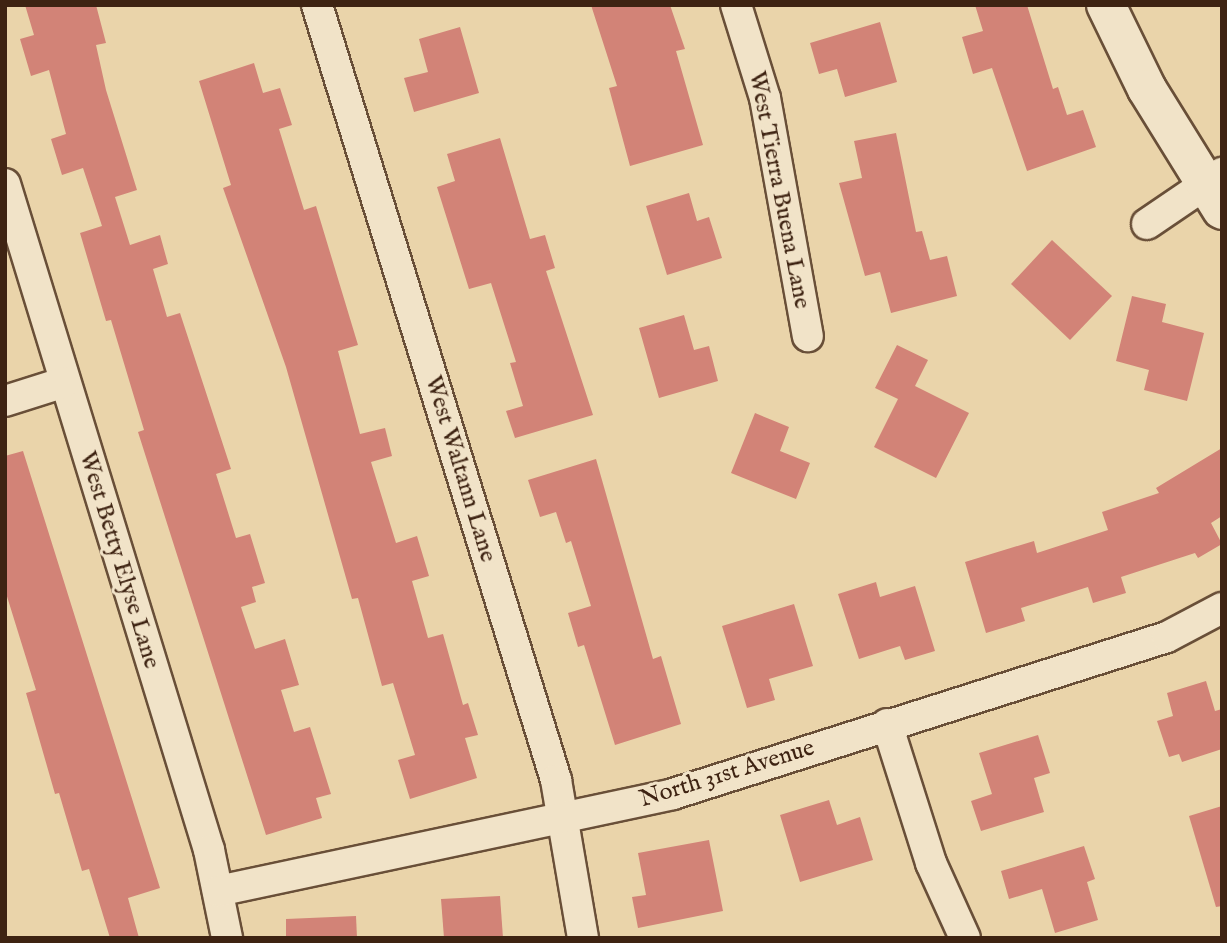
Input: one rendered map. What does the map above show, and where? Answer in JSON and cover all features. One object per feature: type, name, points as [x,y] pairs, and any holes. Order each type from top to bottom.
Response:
[{"type":"street","name":"West Tierra Buena Lane","points":[[736,5],[765,98],[808,336]]},
{"type":"street","points":[[1106,5],[1147,89],[1216,189],[1147,224]]},
{"type":"street","name":"West Waltann Lane","points":[[320,6],[552,767],[583,938]]},
{"type":"street","name":"West Betty Elyse Lane","points":[[5,184],[218,891],[227,938]]},
{"type":"street","points":[[5,401],[65,382]]},
{"type":"street","name":"North 31st Avenue","points":[[218,891],[673,794],[1167,637],[1222,608]]},
{"type":"street","points":[[887,724],[931,863],[965,938]]},
{"type":"building","points":[[25,5],[96,5],[106,43],[96,45],[106,90],[137,190],[115,197],[130,245],[160,235],[168,264],[153,269],[167,317],[180,313],[231,469],[216,474],[236,538],[250,534],[265,583],[252,587],[256,602],[241,607],[255,649],[285,639],[299,685],[281,690],[294,732],[310,727],[331,794],[316,798],[322,818],[266,835],[138,432],[144,430],[111,320],[106,321],[80,233],[102,226],[83,168],[62,175],[51,139],[66,134],[49,70],[31,76],[20,39],[34,35]]},
{"type":"building","points":[[591,5],[670,5],[685,49],[676,51],[703,145],[630,166],[609,88],[617,86]]},
{"type":"building","points":[[975,5],[1027,5],[1053,89],[1058,87],[1067,115],[1083,110],[1096,147],[1027,171],[992,68],[973,74],[962,37],[983,31]]},
{"type":"building","points":[[880,22],[897,82],[845,97],[837,69],[819,74],[810,43]]},
{"type":"building","points":[[460,27],[479,93],[414,112],[404,78],[428,72],[419,39]]},
{"type":"building","points":[[254,63],[263,93],[280,88],[292,125],[279,129],[304,210],[316,206],[358,345],[338,351],[360,434],[385,428],[392,456],[371,462],[396,543],[417,536],[429,576],[412,581],[428,638],[443,634],[463,705],[468,703],[478,735],[465,738],[477,778],[410,799],[398,760],[415,755],[393,683],[382,686],[358,598],[352,599],[286,367],[223,188],[231,185],[199,81]]},
{"type":"building","points":[[896,133],[916,232],[922,231],[930,260],[947,256],[957,296],[891,313],[880,272],[865,276],[839,183],[862,178],[854,141]]},
{"type":"building","points":[[500,138],[530,239],[545,235],[555,268],[546,271],[593,415],[515,438],[506,411],[523,406],[510,363],[516,362],[491,283],[469,289],[437,187],[455,181],[447,154]]},
{"type":"building","points":[[689,193],[697,221],[709,217],[722,258],[667,275],[646,206]]},
{"type":"building","points":[[1052,240],[1112,296],[1070,340],[1011,284]]},
{"type":"building","points":[[1132,296],[1166,304],[1162,322],[1204,333],[1187,401],[1144,390],[1149,370],[1116,361]]},
{"type":"building","points":[[684,315],[694,350],[709,346],[718,381],[659,398],[639,328]]},
{"type":"building","points":[[897,345],[928,360],[915,386],[969,413],[936,478],[874,447],[898,399],[875,388]]},
{"type":"building","points":[[755,413],[789,427],[780,451],[810,463],[796,499],[731,473]]},
{"type":"building","points":[[1222,448],[1222,516],[1211,523],[1222,544],[1198,558],[1195,553],[1121,577],[1126,593],[1093,603],[1088,587],[1021,608],[1025,621],[986,633],[965,562],[1034,541],[1037,553],[1108,530],[1102,512],[1159,493],[1156,488]]},
{"type":"building","points":[[23,451],[160,888],[128,898],[139,938],[110,938],[89,869],[82,871],[59,793],[55,794],[26,693],[36,690],[5,590],[5,456]]},
{"type":"building","points":[[596,459],[653,659],[661,656],[681,724],[615,745],[584,645],[578,647],[568,613],[591,606],[571,541],[566,543],[556,512],[540,517],[528,480]]},
{"type":"building","points":[[876,582],[880,597],[915,586],[935,651],[905,660],[900,646],[859,659],[838,594]]},
{"type":"building","points":[[794,604],[813,666],[769,679],[775,700],[747,708],[722,626]]},
{"type":"building","points":[[1206,681],[1215,711],[1222,709],[1222,749],[1182,762],[1179,754],[1169,757],[1157,721],[1173,716],[1167,693]]},
{"type":"building","points":[[1038,735],[1050,773],[1034,778],[1044,812],[981,831],[971,801],[992,794],[979,753]]},
{"type":"building","points":[[829,800],[837,825],[860,817],[873,860],[800,882],[780,815]]},
{"type":"building","points":[[1222,806],[1222,906],[1216,907],[1189,816]]},
{"type":"building","points":[[709,840],[723,911],[638,928],[632,897],[646,895],[638,853]]},
{"type":"building","points":[[1084,846],[1095,879],[1087,882],[1098,920],[1055,933],[1042,889],[1009,899],[1001,871]]},
{"type":"building","points":[[500,896],[503,938],[444,938],[441,899]]},
{"type":"building","points":[[356,916],[357,938],[286,938],[286,919]]}]
